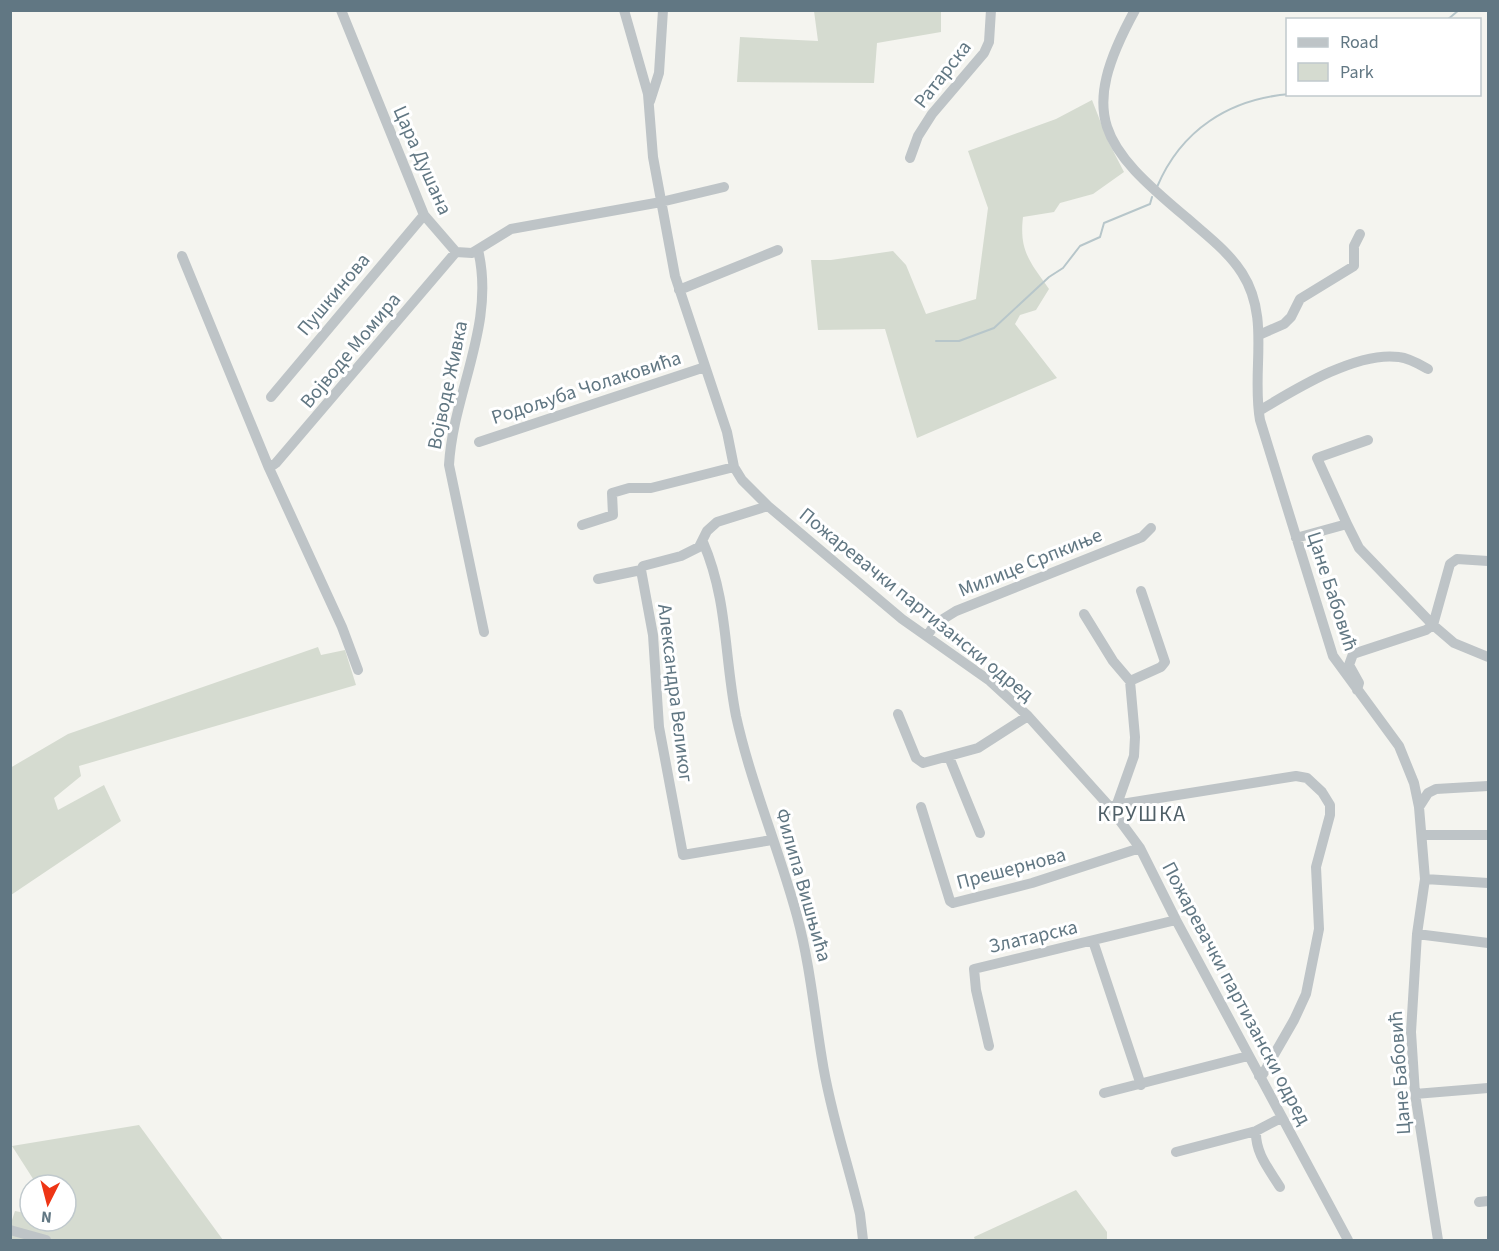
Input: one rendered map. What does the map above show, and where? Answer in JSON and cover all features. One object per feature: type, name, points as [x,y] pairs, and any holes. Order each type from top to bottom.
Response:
[{"type":"street","name":"Цара Душана","points":[[341,10],[424,215],[456,252]]},
{"type":"street","name":"Пожаревачки партизански одред","points":[[624,10],[648,104],[653,157],[680,290],[727,432],[734,467],[742,480],[768,506],[902,619],[990,681],[1028,716],[1113,805],[1140,848],[1248,1056],[1348,1240]]},
{"type":"street","points":[[648,104],[659,73],[663,10]]},
{"type":"street","name":"Ратарска","points":[[910,158],[918,136],[932,114],[984,53],[988,42],[991,10]]},
{"type":"street","name":"Цане Бабовић","points":[[1135,10],[1109,62],[1102,91],[1105,121],[1120,154],[1152,189],[1214,242],[1242,273],[1257,310],[1259,411],[1333,656],[1356,691],[1399,746],[1414,783],[1423,835],[1425,879],[1417,934],[1411,1032],[1415,1094],[1438,1240]]},
{"type":"street","points":[[456,252],[472,253],[511,229],[661,202],[724,188]]},
{"type":"street","name":"Пушкинова","points":[[271,397],[424,215]]},
{"type":"street","points":[[1259,335],[1289,320],[1300,299],[1354,266],[1354,246],[1360,234]]},
{"type":"street","name":"Војводе Живка","points":[[478,250],[483,286],[481,316],[469,373],[450,442],[449,465],[484,632]]},
{"type":"street","points":[[680,290],[778,250]]},
{"type":"street","name":"Војводе Момира","points":[[269,468],[322,411],[456,252]]},
{"type":"street","points":[[182,256],[269,468],[342,627],[358,670]]},
{"type":"street","points":[[1259,411],[1308,380],[1377,358],[1400,357],[1428,369]]},
{"type":"street","name":"Родољуба Чолаковића","points":[[479,442],[705,367]]},
{"type":"street","points":[[1368,440],[1317,458],[1359,548],[1433,625],[1454,643],[1488,657]]},
{"type":"street","points":[[582,525],[613,515],[612,493],[629,488],[651,488],[734,467]]},
{"type":"street","points":[[598,579],[640,570],[643,566],[681,556],[704,542],[707,531],[717,522],[768,506]]},
{"type":"street","points":[[1296,538],[1347,524]]},
{"type":"street","name":"Милице Српкиње","points":[[927,636],[935,624],[956,611],[1142,537],[1151,528]]},
{"type":"street","name":"Филипа Вишњића","points":[[704,542],[723,600],[728,664],[736,715],[752,779],[797,915],[812,978],[822,1059],[856,1195],[863,1240]]},
{"type":"street","points":[[1356,691],[1359,683],[1349,662],[1353,654],[1426,630],[1433,625],[1450,564],[1457,560],[1488,561]]},
{"type":"street","name":"Александра Великог","points":[[640,570],[653,635],[659,727],[684,855],[772,840]]},
{"type":"street","points":[[1130,681],[1161,667],[1165,662],[1142,591]]},
{"type":"street","points":[[1084,614],[1113,661],[1130,681],[1136,737],[1134,756],[1113,805]]},
{"type":"street","points":[[898,714],[919,762],[949,757],[978,748],[1028,716]]},
{"type":"street","points":[[949,757],[980,833]]},
{"type":"street","points":[[1113,805],[1296,776],[1307,778],[1327,799],[1330,815],[1316,867],[1319,929],[1311,975],[1294,1020],[1263,1074],[1259,1076]]},
{"type":"street","points":[[1419,807],[1428,793],[1436,789],[1488,786]]},
{"type":"street","name":"Прешернова","points":[[921,807],[950,901],[953,903],[1054,876],[1140,848]]},
{"type":"street","points":[[1423,835],[1488,835]]},
{"type":"street","points":[[1425,879],[1488,883]]},
{"type":"street","name":"Златарска","points":[[989,1046],[976,990],[974,969],[1176,920]]},
{"type":"street","points":[[1417,934],[1488,943]]},
{"type":"street","points":[[1092,941],[1141,1085]]},
{"type":"street","points":[[1104,1093],[1248,1056]]},
{"type":"street","points":[[1415,1094],[1488,1088]]},
{"type":"street","points":[[1176,1152],[1256,1131],[1281,1118]]},
{"type":"street","points":[[1256,1131],[1258,1150],[1280,1187]]},
{"type":"street","points":[[10,1230],[46,1240]]},
{"type":"green space","points":[[814,11],[941,11],[941,32],[877,43],[874,83],[737,82],[740,37],[818,41]]},
{"type":"green space","points":[[1092,100],[1108,141],[1124,172],[1093,194],[1060,203],[1054,212],[1023,217],[1024,248],[1031,263],[1049,289],[1036,310],[1020,315],[1015,324],[1057,378],[917,438],[885,329],[818,330],[811,260],[831,260],[893,251],[906,265],[926,314],[976,299],[988,208],[968,151],[1056,119]]},
{"type":"green space","points":[[318,647],[321,655],[345,650],[356,685],[79,766],[81,776],[54,798],[58,810],[104,785],[121,821],[11,895],[10,768],[68,734]]},
{"type":"green space","points":[[139,1125],[223,1240],[11,1240],[11,1223],[15,1211],[18,1212],[18,1233],[78,1233],[78,1173],[29,1173],[12,1146]]},
{"type":"green space","points":[[1076,1190],[1107,1232],[1107,1240],[975,1240],[974,1237]]},
{"type":"waterway","points":[[1449,18],[1459,10]]},
{"type":"waterway","points":[[1157,187],[1179,149],[1210,121],[1247,103],[1286,95]]},
{"type":"waterway","points":[[936,341],[959,341],[994,328],[1049,277],[1063,268],[1080,246],[1100,237],[1104,223],[1150,204],[1152,197]]},
{"type":"district","name":"КРУШКА","points":[[1142,813]]}]
